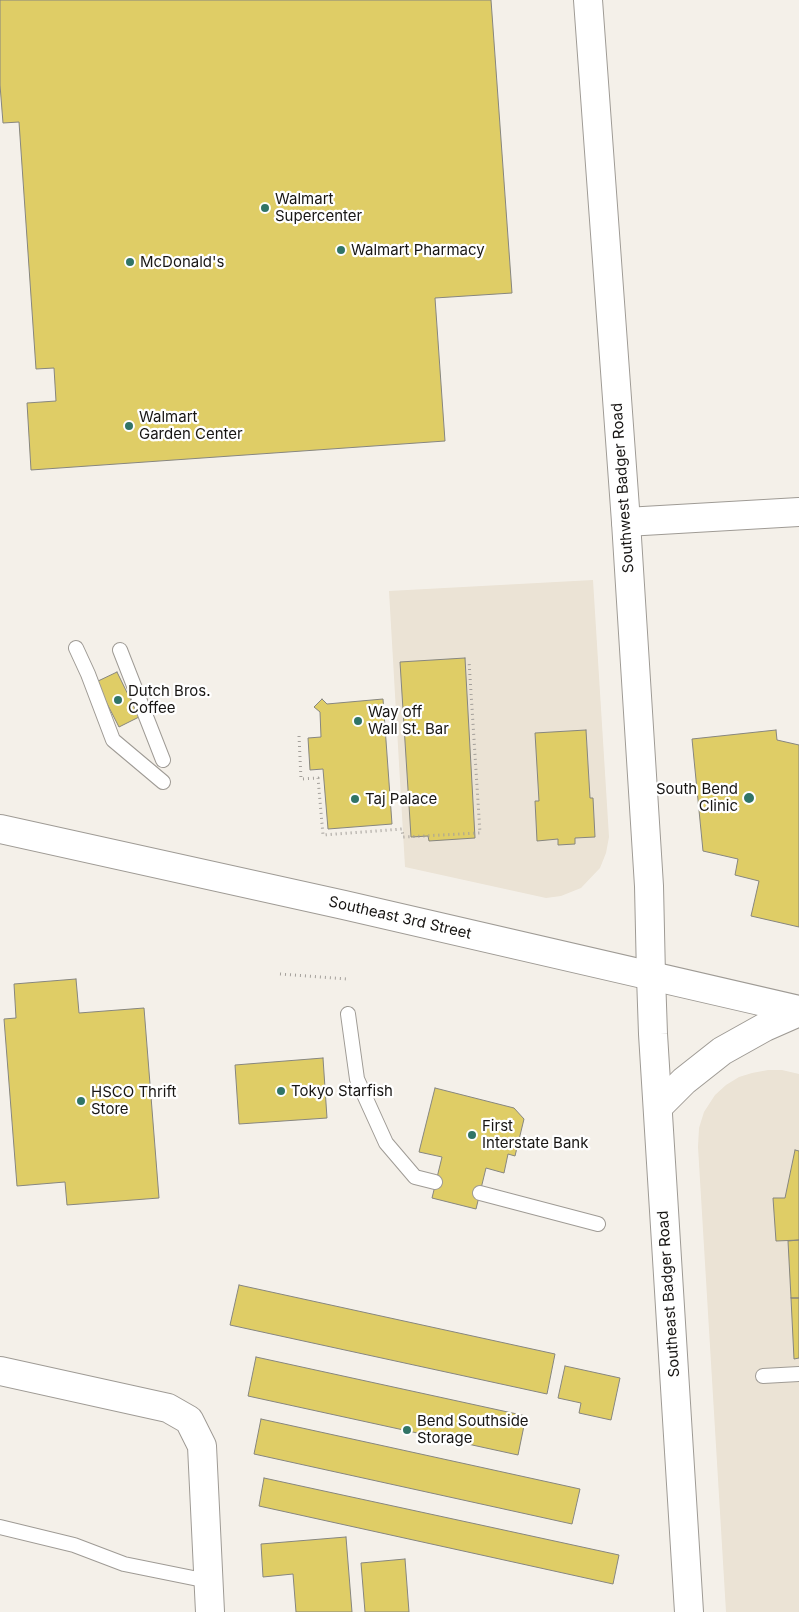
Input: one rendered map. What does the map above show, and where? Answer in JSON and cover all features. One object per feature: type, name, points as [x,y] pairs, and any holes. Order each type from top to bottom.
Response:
[{"type":"street","name":"Southwest Badger Road","points":[[588,0],[626,522],[648,886],[651,976]]},
{"type":"street","points":[[626,522],[799,512]]},
{"type":"street","name":"Southeast 3rd Street","points":[[0,829],[799,1011]]},
{"type":"street","name":"Southeast Badger Road","points":[[651,976],[689,1612]]},
{"type":"street","points":[[658,1107],[688,1076],[722,1050],[799,1011]]},
{"type":"street","points":[[0,1371],[168,1408],[189,1420],[202,1446],[210,1612]]},
{"type":"lane","points":[[76,648],[113,740],[163,782]]},
{"type":"lane","points":[[120,650],[163,760]]},
{"type":"lane","points":[[348,1014],[357,1079],[386,1143],[415,1177],[435,1182]]},
{"type":"lane","points":[[480,1193],[598,1224]]},
{"type":"lane","points":[[763,1376],[799,1374]]},
{"type":"lane","points":[[0,1527],[74,1545],[124,1564],[208,1580]]},
{"type":"path","points":[[299,736],[301,779],[318,778],[323,835],[402,829],[403,837],[480,833],[469,661]]},
{"type":"path","points":[[280,974],[347,979]]},
{"type":"shaded area","points":[[593,580],[609,837],[606,853],[600,868],[581,888],[561,896],[546,898],[405,867],[389,591]]},
{"type":"shaded area","points":[[768,1070],[782,1070],[799,1074],[799,1612],[726,1612],[698,1147],[699,1128],[704,1112],[715,1095],[726,1085],[739,1077]]},
{"type":"building","name":"Walmart Supercenter","points":[[0,0],[491,0],[512,293],[435,298],[445,441],[31,470],[27,403],[56,401],[54,368],[36,369],[19,122],[3,123],[0,85]]},
{"type":"building","points":[[465,658],[475,838],[429,841],[428,836],[411,837],[400,662]]},
{"type":"building","name":"Dutch Bros. Coffee","points":[[117,672],[139,717],[119,727],[96,682]]},
{"type":"building","points":[[322,699],[327,704],[383,699],[392,824],[328,829],[323,769],[310,770],[308,738],[321,737],[320,712],[314,707]]},
{"type":"building","points":[[586,730],[590,798],[593,798],[595,837],[575,838],[575,844],[558,845],[558,839],[537,841],[535,801],[539,801],[535,733]]},
{"type":"building","name":"South Bend Clinic","points":[[776,730],[777,740],[799,745],[799,927],[751,916],[759,881],[735,875],[738,859],[703,851],[692,739]]},
{"type":"building","name":"HSCO Thrift Store","points":[[76,979],[79,1013],[144,1008],[159,1198],[67,1205],[65,1182],[17,1186],[4,1019],[16,1018],[14,984]]},
{"type":"building","name":"Tokyo Starfish","points":[[323,1058],[327,1118],[239,1124],[235,1065]]},
{"type":"building","name":"First Interstate Bank","points":[[435,1088],[514,1108],[524,1119],[515,1156],[508,1154],[504,1173],[486,1168],[476,1209],[432,1198],[442,1157],[419,1152]]},
{"type":"building","points":[[795,1150],[799,1151],[799,1240],[776,1241],[773,1198],[785,1198]]},
{"type":"building","points":[[799,1240],[799,1298],[791,1298],[788,1241]]},
{"type":"building","points":[[239,1285],[555,1354],[547,1394],[230,1325]]},
{"type":"building","points":[[791,1298],[799,1298],[799,1358],[794,1359]]},
{"type":"building","points":[[256,1357],[526,1416],[518,1455],[248,1396]]},
{"type":"building","points":[[565,1366],[620,1378],[611,1420],[579,1413],[581,1403],[558,1398]]},
{"type":"building","points":[[261,1419],[580,1489],[572,1524],[254,1454]]},
{"type":"building","points":[[264,1478],[619,1555],[613,1584],[259,1506]]},
{"type":"building","points":[[346,1537],[352,1612],[296,1612],[293,1574],[263,1577],[261,1544]]},
{"type":"building","points":[[405,1559],[409,1612],[365,1612],[361,1563]]},
{"type":"place","name":"Walmart Supercenter","points":[[265,208]]},
{"type":"place","name":"Walmart Pharmacy","points":[[341,250]]},
{"type":"place","name":"McDonald's","points":[[130,262]]},
{"type":"place","name":"Walmart Garden Center","points":[[129,426]]},
{"type":"place","name":"Dutch Bros. Coffee","points":[[118,700]]},
{"type":"place","name":"Way off Wall St. Bar","points":[[358,721]]},
{"type":"place","name":"South Bend Clinic","points":[[749,798]]},
{"type":"place","name":"Taj Palace","points":[[355,799]]},
{"type":"place","name":"Tokyo Starfish","points":[[281,1091]]},
{"type":"place","name":"HSCO Thrift Store","points":[[81,1101]]},
{"type":"place","name":"First Interstate Bank","points":[[472,1135]]},
{"type":"place","name":"Bend Southside Storage","points":[[407,1430]]}]
